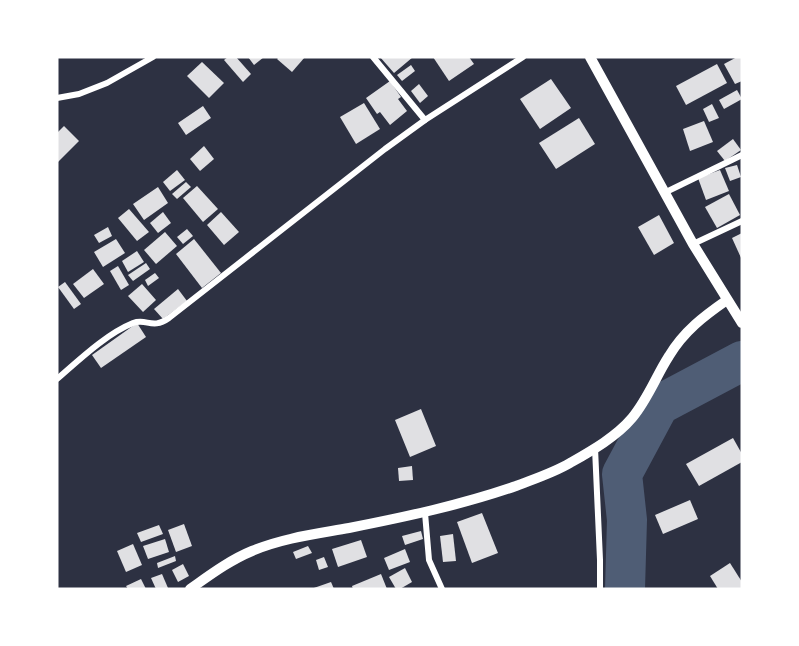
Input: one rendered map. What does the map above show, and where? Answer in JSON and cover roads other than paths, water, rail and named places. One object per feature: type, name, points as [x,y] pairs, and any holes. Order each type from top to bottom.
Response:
[{"type":"street","points":[[57,98],[79,94],[107,83],[153,57]]},
{"type":"street","points":[[373,57],[425,120]]},
{"type":"street","points":[[57,379],[76,362],[124,328],[136,322],[157,324],[169,318],[385,149],[425,120],[523,57]]},
{"type":"street","points":[[590,57],[693,244],[742,323]]},
{"type":"street","points":[[664,193],[742,155]]},
{"type":"street","points":[[693,244],[742,220]]},
{"type":"street","points":[[190,589],[229,562],[253,550],[299,536],[425,513],[464,503],[535,479],[569,464],[617,433],[631,419],[652,388],[669,356],[689,330],[700,319],[727,300]]},
{"type":"street","points":[[595,447],[600,589]]},
{"type":"street","points":[[425,513],[429,560],[442,589]]},
{"type":"waterway","points":[[625,589],[627,520],[622,474],[659,405],[742,361]]}]
